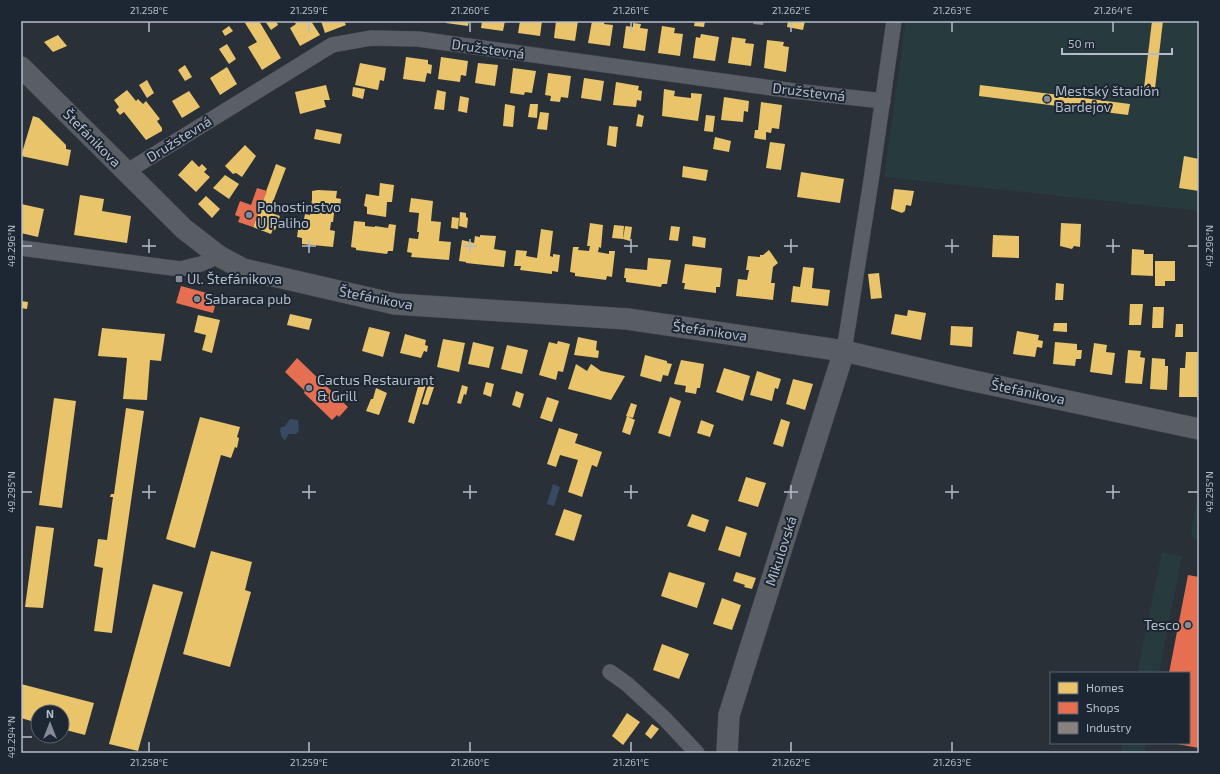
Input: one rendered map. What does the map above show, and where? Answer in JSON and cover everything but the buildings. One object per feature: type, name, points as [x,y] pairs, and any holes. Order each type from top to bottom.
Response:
[{"type":"street","points":[[844,351],[894,21]]},
{"type":"street","name":"Družstevná","points":[[126,172],[332,45],[371,38],[418,39],[786,90],[883,101]]},
{"type":"street","name":"Štefánikova","points":[[21,66],[184,229],[219,256],[243,269],[395,304],[627,319],[844,351],[960,378],[1199,429]]},
{"type":"street","points":[[21,248],[180,269],[201,264],[219,256]]},
{"type":"street","name":"Mikulovská","points":[[727,753],[730,715],[844,351]]},
{"type":"street","points":[[610,672],[627,684],[664,718],[697,753]]},
{"type":"green space","name":"Mestský štadión Bardejov","points":[[906,21],[1199,21],[1199,211],[884,177]]},
{"type":"green space","points":[[1199,489],[1198,540],[1193,538],[1191,531]]},
{"type":"green space","points":[[1162,552],[1182,556],[1159,672],[1137,672]]},
{"type":"green space","points":[[1123,744],[1146,744],[1144,753],[1120,753]]},
{"type":"water","points":[[290,419],[298,420],[299,431],[296,434],[289,434],[285,440],[282,438],[280,431],[281,427],[284,427]]},
{"type":"water","points":[[553,484],[560,487],[554,506],[547,504]]},
{"type":"place","name":"Mestský štadión Bardejov","points":[[1047,99]]},
{"type":"place","name":"Pohostinstvo U Paliho","points":[[249,215]]},
{"type":"place","name":"Ul. Štefánikova","points":[[179,279]]},
{"type":"place","name":"Sabaraca pub","points":[[197,299]]},
{"type":"place","name":"Cactus Restaurant & Grill","points":[[309,388]]},
{"type":"place","name":"Tesco","points":[[1188,625]]}]
